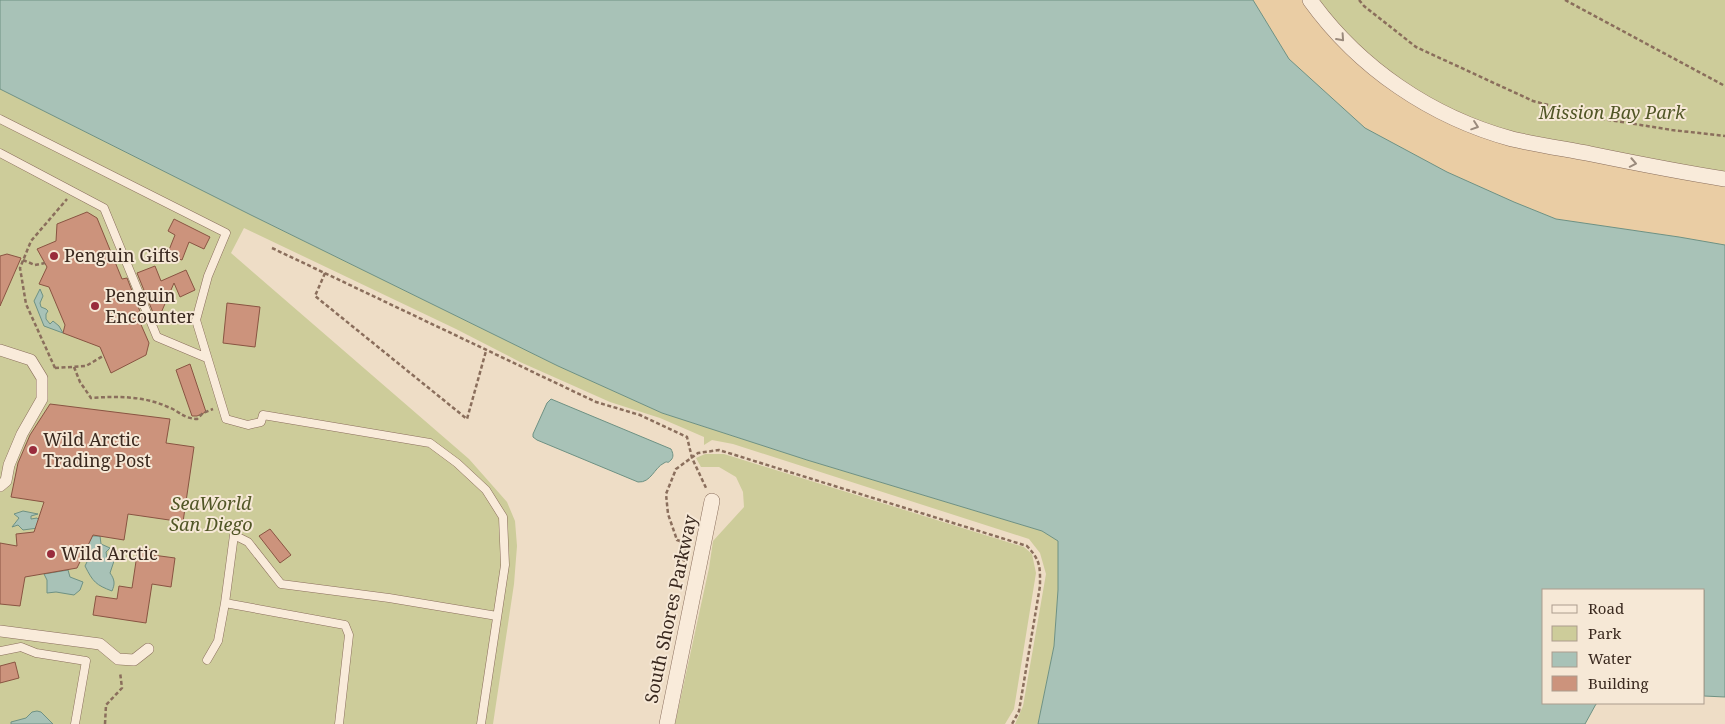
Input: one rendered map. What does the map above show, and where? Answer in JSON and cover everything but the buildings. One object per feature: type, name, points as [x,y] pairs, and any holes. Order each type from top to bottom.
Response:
[{"type":"street","points":[[1310,0],[1353,51],[1400,90],[1456,119],[1512,138],[1678,172],[1725,179]]},
{"type":"street","points":[[0,350],[31,360],[42,378],[42,399],[22,434],[9,464],[6,481],[0,486]]},
{"type":"street","name":"South Shores Parkway","points":[[667,724],[712,501]]},
{"type":"street","points":[[0,631],[100,644],[118,659],[134,660],[148,649]]},
{"type":"lane","points":[[0,119],[226,233],[208,276],[196,320],[226,419],[248,425],[261,422],[262,415],[430,443],[457,463],[486,490],[503,517],[505,565],[481,724]]},
{"type":"lane","points":[[0,153],[104,208],[157,337],[207,358]]},
{"type":"lane","points":[[207,660],[218,641],[234,535],[248,542],[281,584],[390,598],[497,616]]},
{"type":"lane","points":[[225,603],[345,625],[350,635],[339,724]]},
{"type":"lane","points":[[1,651],[21,647],[36,653],[86,661],[75,724]]},
{"type":"path","points":[[1359,0],[1416,48],[1533,101],[1598,118],[1725,136]]},
{"type":"path","points":[[1565,0],[1725,86]]},
{"type":"path","points":[[55,368],[26,304],[20,268],[32,241],[74,192]]},
{"type":"path","points":[[272,248],[596,402],[640,415],[687,437],[692,458],[712,501]]},
{"type":"path","points":[[23,260],[35,265],[45,263]]},
{"type":"path","points":[[325,273],[315,296],[467,419],[486,350]]},
{"type":"path","points":[[42,378],[55,368],[86,366],[103,356]]},
{"type":"path","points":[[74,367],[80,382],[91,398],[144,399],[170,408],[186,418],[197,419],[203,413],[222,406]]},
{"type":"path","points":[[699,565],[683,560],[686,543],[677,540],[668,514],[666,494],[676,469],[698,453],[718,450],[1026,546],[1036,556],[1040,569],[1040,586],[1019,711],[1012,724]]},
{"type":"path","points":[[105,724],[106,705],[122,688],[118,659]]},
{"type":"green space","name":"Mission Bay Park","points":[[1253,0],[1725,0],[1725,245],[1679,237]]},
{"type":"green space","name":"SeaWorld San Diego","points":[[0,89],[558,366],[662,413],[807,460],[1042,531],[1058,541],[1058,590],[1054,646],[1038,724],[1015,724],[1023,706],[1046,574],[1040,553],[1029,539],[733,444],[712,440],[704,445],[704,437],[660,418],[610,402],[520,362],[456,329],[244,228],[231,253],[469,459],[507,502],[515,521],[517,546],[514,584],[493,724],[0,724]]},
{"type":"green space","points":[[705,454],[724,454],[1024,547],[1032,554],[1036,573],[1014,709],[1005,724],[675,724],[709,568],[713,541],[744,507],[743,492],[736,477],[719,467],[701,467],[696,458]]},
{"type":"sand","points":[[1253,0],[1303,0],[1438,114],[1725,181],[1725,245],[1556,219],[1447,172],[1365,128],[1289,59]]},
{"type":"water","points":[[0,0],[1253,0],[1289,59],[1365,128],[1447,172],[1556,219],[1725,245],[1725,697],[1705,696],[1705,589],[1542,589],[1542,704],[1596,704],[1585,724],[1038,724],[1054,646],[1058,590],[1058,541],[1042,531],[807,460],[662,413],[558,366],[0,89]]},
{"type":"water","points":[[40,289],[43,296],[40,303],[41,307],[48,311],[46,319],[50,324],[53,321],[63,333],[44,326],[34,301]]},
{"type":"water","points":[[551,399],[671,449],[672,459],[661,465],[649,478],[638,482],[537,440],[533,437],[533,434],[547,403]]},
{"type":"water","points":[[23,511],[38,514],[31,516],[31,519],[37,518],[41,522],[38,528],[23,530],[18,525],[12,527],[19,518],[14,514]]},
{"type":"water","points":[[92,536],[100,536],[101,544],[110,548],[106,552],[107,558],[114,561],[110,573],[114,582],[112,591],[102,587],[90,576],[85,566],[87,562],[81,559]]},
{"type":"water","points":[[68,570],[70,577],[83,582],[80,590],[74,595],[56,592],[47,593],[47,580],[44,574]]},
{"type":"water","points":[[32,712],[41,712],[53,724],[11,724],[11,722],[26,718]]},
{"type":"place","name":"Penguin Gifts","points":[[54,256]]},
{"type":"place","name":"Penguin Encounter","points":[[95,306]]},
{"type":"place","name":"Wild Arctic Trading Post","points":[[33,450]]},
{"type":"place","name":"Wild Arctic","points":[[51,554]]}]
